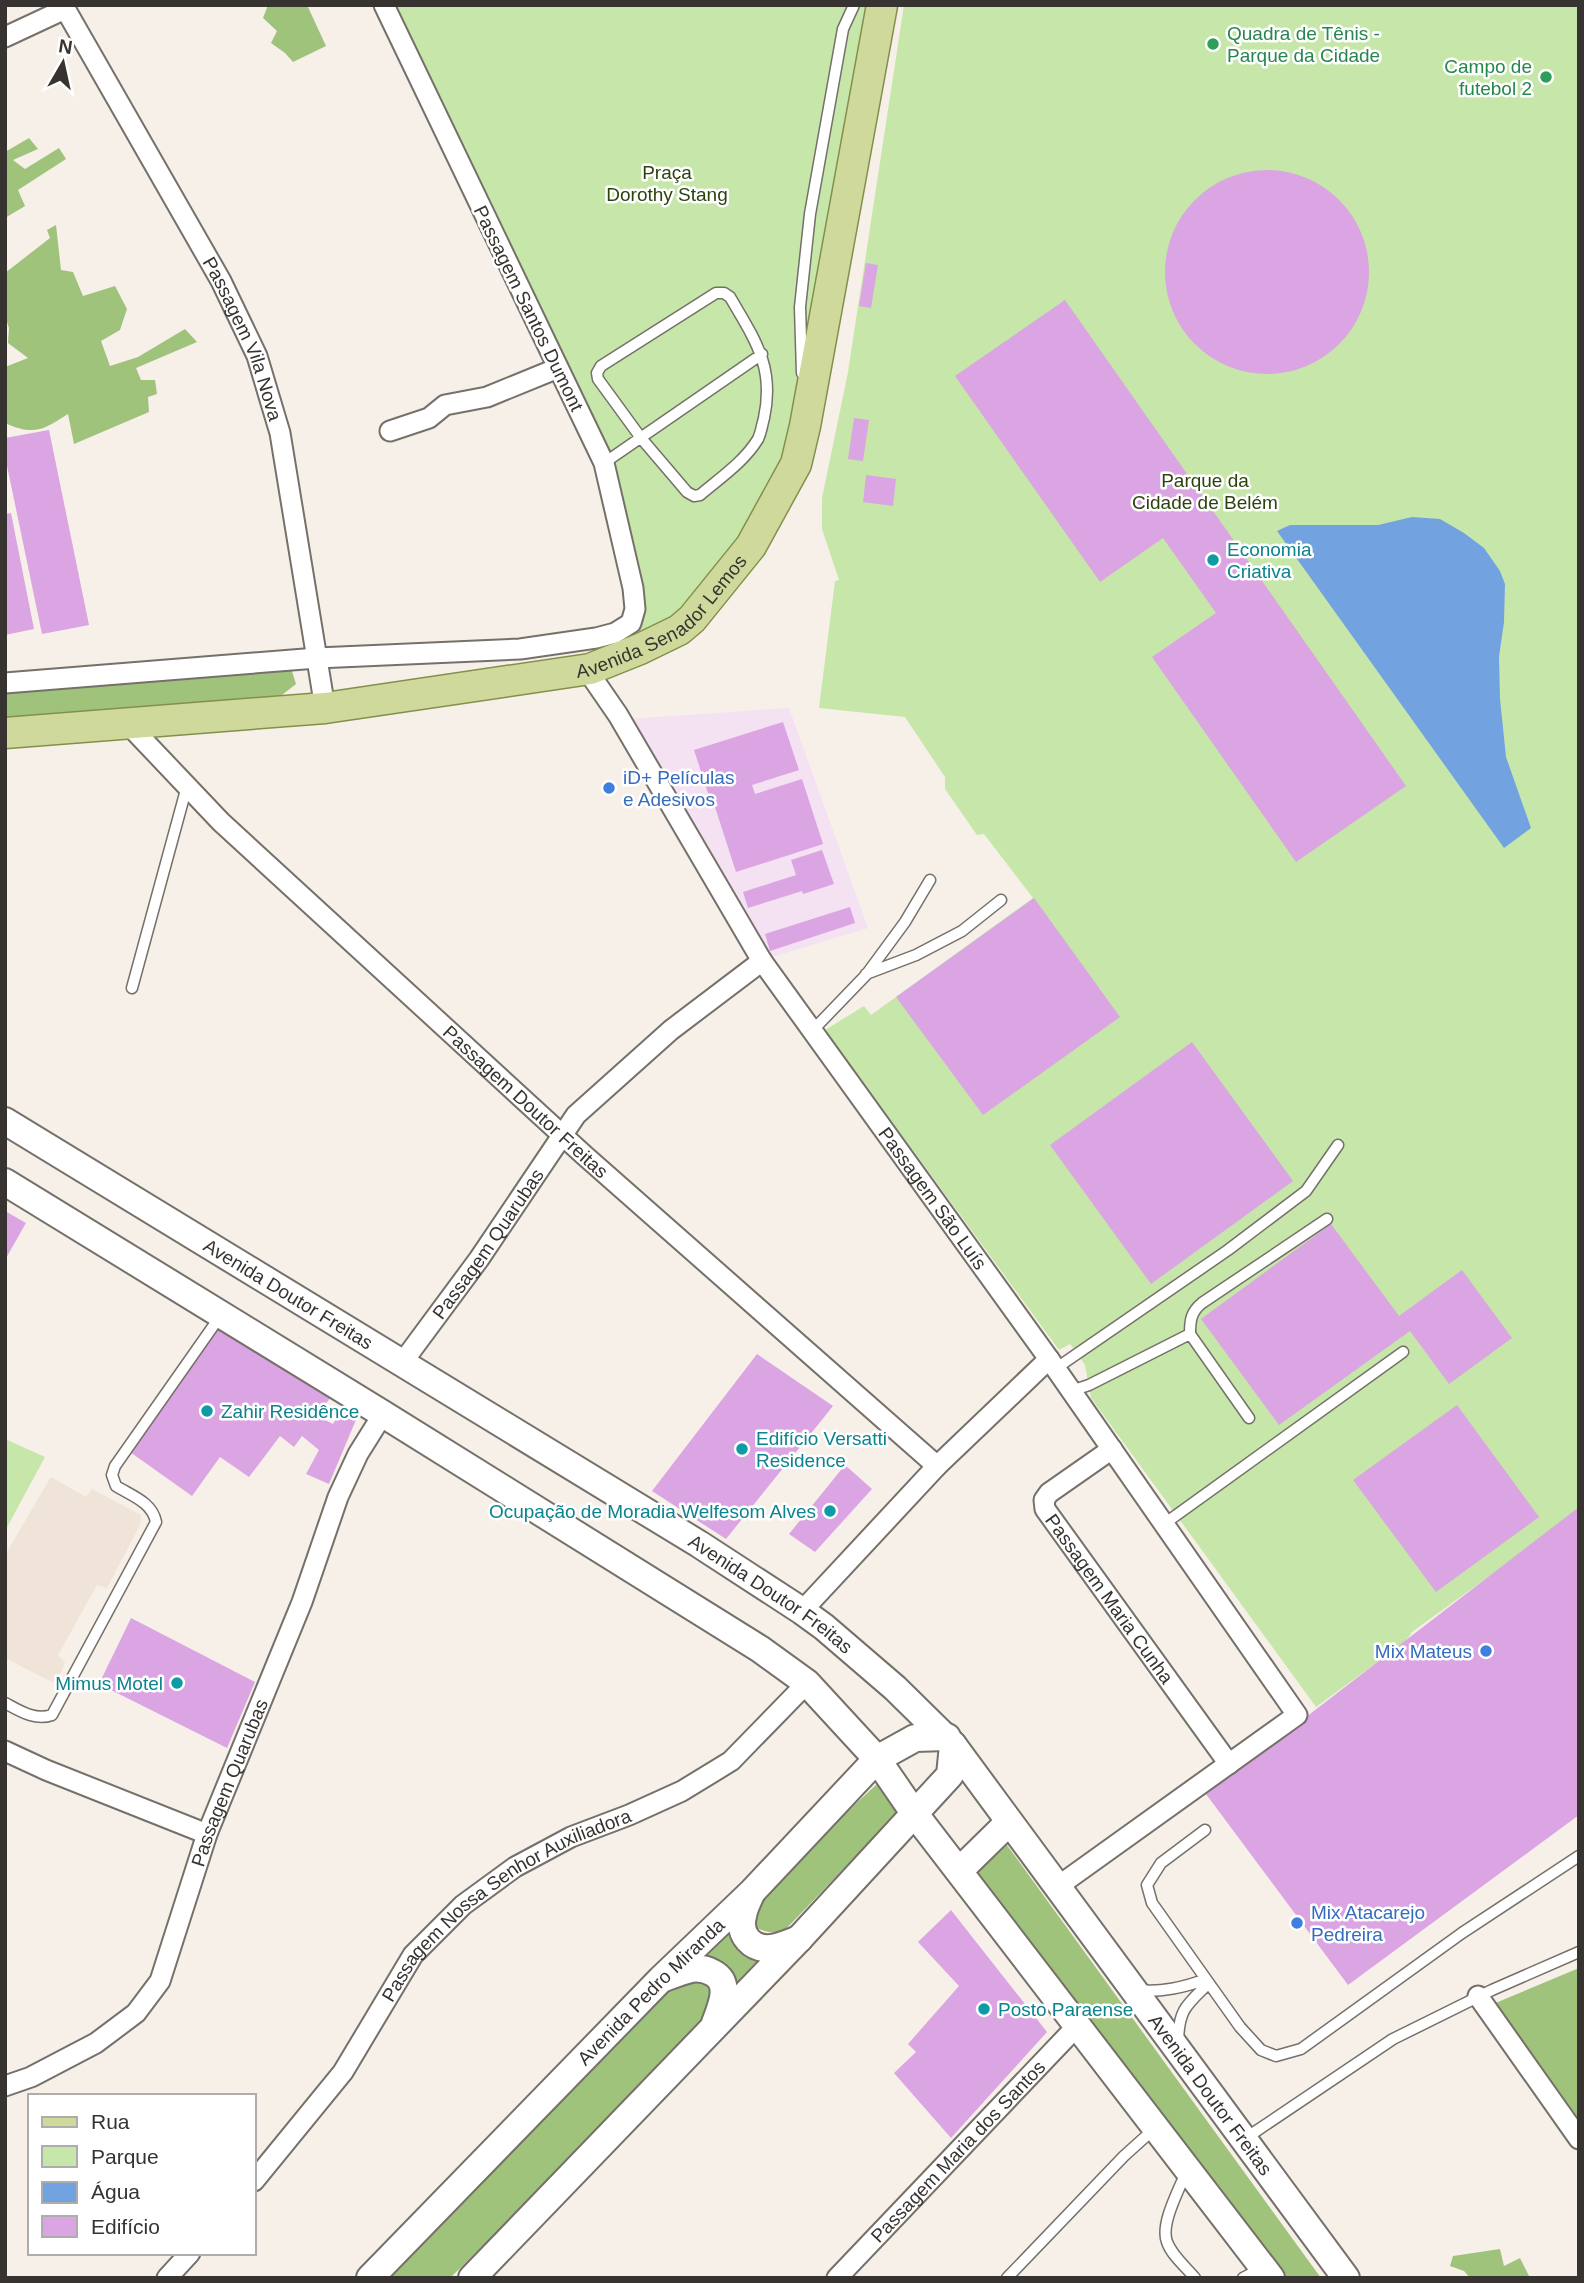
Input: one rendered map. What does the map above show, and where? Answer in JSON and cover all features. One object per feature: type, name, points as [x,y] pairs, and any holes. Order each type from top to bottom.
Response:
[{"type":"main road","name":"Avenida Senador Lemos","points":[[5,733],[325,708],[587,670],[679,630],[692,619],[751,546],[796,464],[882,5]]},
{"type":"main road","name":"Avenida Doutor Freitas","points":[[5,1121],[699,1544],[824,1626],[950,1741],[1346,2278]]},
{"type":"main road","points":[[5,1182],[760,1649],[807,1683],[877,1759],[914,1813],[1187,2168],[1259,2274]]},
{"type":"main road","name":"Avenida Pedro Miranda","points":[[370,2278],[661,1979],[752,1892],[877,1759],[915,1738],[950,1741]]},
{"type":"main road","points":[[472,2278],[799,1939],[950,1776],[950,1741]]},
{"type":"main road","points":[[959,1871],[1009,1822]]},
{"type":"main road","points":[[752,1892],[742,1917],[742,1930],[747,1940],[755,1946],[772,1948],[799,1939]]},
{"type":"main road","points":[[661,1979],[692,1969],[706,1969],[717,1975],[723,1983],[724,1999],[713,2028]]},
{"type":"street","name":"Passagem Santos Dumont","points":[[384,5],[604,463],[633,588],[635,609],[631,623]]},
{"type":"street","points":[[5,37],[64,7]]},
{"type":"street","name":"Passagem Vila Nova","points":[[64,7],[221,281],[257,356],[280,433],[325,708]]},
{"type":"street","points":[[390,431],[429,418],[444,405],[487,397],[558,368]]},
{"type":"street","name":"Avenida Senador Lemos","points":[[5,683],[317,658],[520,649],[615,633],[631,623]]},
{"type":"street","name":"Passagem São Luís","points":[[587,670],[618,715],[762,961],[1052,1364],[1297,1715],[1229,1764]]},
{"type":"street","name":"Passagem Doutor Freitas","points":[[127,723],[221,822],[562,1135],[937,1466]]},
{"type":"street","name":"Passagem Quarubas","points":[[402,1363],[479,1259],[576,1115],[670,1030],[762,961]]},
{"type":"street","points":[[802,1611],[937,1466],[1052,1364]]},
{"type":"street","name":"Passagem Quarubas","points":[[5,2086],[31,2077],[96,2043],[136,2013],[160,1981],[207,1834],[302,1602],[338,1497],[358,1454],[383,1414]]},
{"type":"street","name":"Passagem Maria Cunha","points":[[1112,1449],[1049,1493],[1044,1500],[1045,1510],[1229,1764]]},
{"type":"street","name":"Passagem Nossa Senhor Auxiliadora","points":[[256,2179],[343,2072],[413,1955],[463,1905],[515,1867],[571,1837],[682,1791],[731,1761],[807,1683]]},
{"type":"street","points":[[5,1751],[207,1834]]},
{"type":"street","points":[[1057,1887],[1229,1764]]},
{"type":"street","points":[[1478,1996],[1579,2139]]},
{"type":"street","name":"Passagem Maria dos Santos","points":[[837,2278],[1078,2025]]},
{"type":"street","points":[[167,2278],[188,2255]]},
{"type":"lane","points":[[805,426],[800,307],[810,214],[843,29],[854,5]]},
{"type":"lane","points":[[716,293],[724,293],[730,298],[762,354],[768,382],[759,437],[738,464],[700,495],[694,496],[687,492],[641,438],[598,379],[597,373],[601,366],[716,293]]},
{"type":"lane","points":[[604,463],[762,354]]},
{"type":"lane","points":[[132,988],[187,786]]},
{"type":"lane","points":[[813,1030],[866,975],[905,922],[929,880]]},
{"type":"lane","points":[[866,975],[916,955],[962,931],[1001,900]]},
{"type":"lane","points":[[1052,1364],[1228,1250],[1306,1191],[1338,1145]]},
{"type":"lane","points":[[1249,1418],[1190,1334],[1190,1319],[1202,1303],[1327,1219]]},
{"type":"lane","points":[[5,1703],[30,1716],[43,1718],[52,1715],[156,1522],[154,1512],[147,1504],[116,1486],[112,1475],[114,1466],[221,1315]]},
{"type":"lane","points":[[1071,1391],[1089,1385],[1190,1334]]},
{"type":"lane","points":[[1164,1524],[1403,1352]]},
{"type":"lane","points":[[1205,1830],[1161,1863],[1147,1885],[1152,1903],[1240,2027],[1261,2050],[1276,2056],[1301,2049],[1462,1933],[1579,1856]]},
{"type":"lane","points":[[1243,2140],[1393,2039],[1478,1996],[1579,1952]]},
{"type":"lane","points":[[1133,1990],[1174,1988],[1207,1981]]},
{"type":"lane","points":[[1178,2052],[1179,2025],[1185,2006],[1207,1981]]},
{"type":"lane","points":[[1007,2278],[1156,2127]]},
{"type":"lane","points":[[1187,2168],[1165,2224],[1166,2240],[1172,2252],[1195,2278]]},
{"type":"shaded area","points":[[789,708],[868,928],[772,957],[629,719]]},
{"type":"shaded area","points":[[51,1477],[86,1497],[92,1489],[141,1515],[140,1525],[107,1588],[97,1585],[58,1655],[65,1662],[56,1684],[5,1658],[5,1555]]},
{"type":"green space","points":[[268,5],[307,5],[326,46],[293,62],[271,43],[277,31],[263,18]]},
{"type":"green space","name":"Praça Dorothy Stang","points":[[384,5],[880,5],[805,426],[751,546],[640,649],[631,623],[604,463]]},
{"type":"green space","name":"Parque da Cidade de Belém","points":[[904,5],[1579,5],[1579,1511],[1412,1632],[1405,1642],[1316,1707],[1091,1398],[1085,1365],[1070,1344],[1059,1350],[825,1030],[864,1006],[871,1015],[1033,898],[984,834],[977,835],[945,789],[945,777],[905,717],[819,708],[835,581],[839,580],[822,529],[822,498],[848,372]]},
{"type":"green space","points":[[29,138],[38,149],[13,160],[25,169],[59,148],[66,159],[18,190],[25,206],[5,218],[5,152]]},
{"type":"green space","points":[[56,225],[61,270],[73,272],[83,296],[115,286],[127,309],[120,330],[101,341],[110,366],[138,357],[185,329],[197,342],[136,368],[141,380],[155,380],[157,394],[148,397],[149,412],[74,444],[68,414],[52,424],[31,430],[5,423],[5,367],[28,358],[8,343],[5,273],[50,238],[47,230]]},
{"type":"green space","points":[[292,671],[296,684],[273,702],[5,725],[5,693]]},
{"type":"green space","points":[[5,1439],[45,1457],[5,1531]]},
{"type":"green space","points":[[877,1784],[898,1812],[783,1932],[767,1932],[752,1925],[761,1892]]},
{"type":"green space","points":[[1004,1841],[1321,2278],[1278,2278],[968,1872]]},
{"type":"green space","points":[[738,1912],[776,1954],[729,2001],[692,1963]]},
{"type":"green space","points":[[1579,1968],[1579,2136],[1486,2007]]},
{"type":"green space","points":[[691,1976],[715,1985],[704,2030],[450,2278],[387,2278],[662,1994]]},
{"type":"green space","points":[[1500,2249],[1504,2266],[1520,2258],[1530,2278],[1470,2278],[1464,2271],[1450,2266],[1453,2256]]},
{"type":"water","points":[[1412,517],[1440,519],[1464,533],[1484,548],[1500,571],[1505,584],[1504,622],[1499,657],[1506,757],[1531,828],[1504,848],[1277,531],[1290,525],[1378,525]]},
{"type":"building","points":[[1267,170],[1306,177],[1339,200],[1362,233],[1369,272],[1362,311],[1339,344],[1306,367],[1267,374],[1228,367],[1195,344],[1172,311],[1165,272],[1172,233],[1195,200],[1228,177]]},
{"type":"building","points":[[866,263],[878,265],[871,308],[859,306]]},
{"type":"building","name":"Economia Criativa","points":[[1065,300],[1406,786],[1296,862],[1152,657],[1216,613],[1163,538],[1100,582],[955,376]]},
{"type":"building","points":[[854,418],[869,420],[863,461],[848,459]]},
{"type":"building","points":[[49,430],[89,625],[42,634],[5,456],[5,438]]},
{"type":"building","points":[[866,475],[896,479],[893,506],[863,502]]},
{"type":"building","points":[[11,513],[34,629],[5,635],[5,514]]},
{"type":"building","points":[[783,722],[799,770],[752,785],[755,794],[802,779],[823,844],[736,872],[715,807],[718,806],[714,797],[710,799],[694,750]]},
{"type":"building","points":[[822,850],[834,884],[748,908],[743,892],[796,875],[791,860]]},
{"type":"building","points":[[1034,898],[1120,1017],[983,1115],[896,997]]},
{"type":"building","points":[[850,907],[855,923],[770,951],[765,934]]},
{"type":"building","points":[[1192,1042],[1293,1181],[1151,1284],[1050,1145]]},
{"type":"building","points":[[5,1211],[26,1223],[5,1260]]},
{"type":"building","points":[[1331,1224],[1399,1316],[1462,1270],[1512,1338],[1449,1384],[1410,1331],[1279,1425],[1201,1319]]},
{"type":"building","name":"Zahir Residênce","points":[[220,1326],[330,1398],[317,1416],[333,1424],[342,1409],[358,1415],[329,1484],[306,1474],[319,1450],[302,1436],[294,1447],[280,1436],[249,1477],[220,1457],[192,1496],[130,1452]]},
{"type":"building","name":"Edifício Versatti Residence","points":[[757,1354],[833,1406],[726,1539],[652,1491]]},
{"type":"building","points":[[1457,1405],[1539,1517],[1436,1592],[1353,1480]]},
{"type":"building","name":"Ocupação de Moradia Welfesom Alves","points":[[845,1465],[872,1489],[815,1552],[789,1534]]},
{"type":"building","name":"Mix Mateus","points":[[1579,1507],[1579,1815],[1348,1985],[1206,1794]]},
{"type":"building","name":"Mimus Motel","points":[[131,1618],[255,1682],[227,1748],[99,1684]]},
{"type":"building","name":"Posto Paraense","points":[[951,1910],[1047,2032],[951,2138],[894,2073],[916,2052],[908,2044],[959,1986],[918,1942]]},
{"type":"place","name":"Quadra de Tênis - Parque da Cidade","points":[[1213,44]]},
{"type":"place","name":"Campo de futebol 2","points":[[1546,77]]},
{"type":"place","name":"Economia Criativa","points":[[1213,560]]},
{"type":"place","name":"iD+ Películas e Adesivos","points":[[609,788]]},
{"type":"place","name":"Zahir Residênce","points":[[207,1411]]},
{"type":"place","name":"Edifício Versatti Residence","points":[[742,1449]]},
{"type":"place","name":"Ocupação de Moradia Welfesom Alves","points":[[830,1511]]},
{"type":"place","name":"Mix Mateus","points":[[1486,1651]]},
{"type":"place","name":"Mimus Motel","points":[[177,1683]]},
{"type":"place","name":"Mix Atacarejo Pedreira","points":[[1297,1923]]},
{"type":"place","name":"Posto Paraense","points":[[984,2009]]}]
